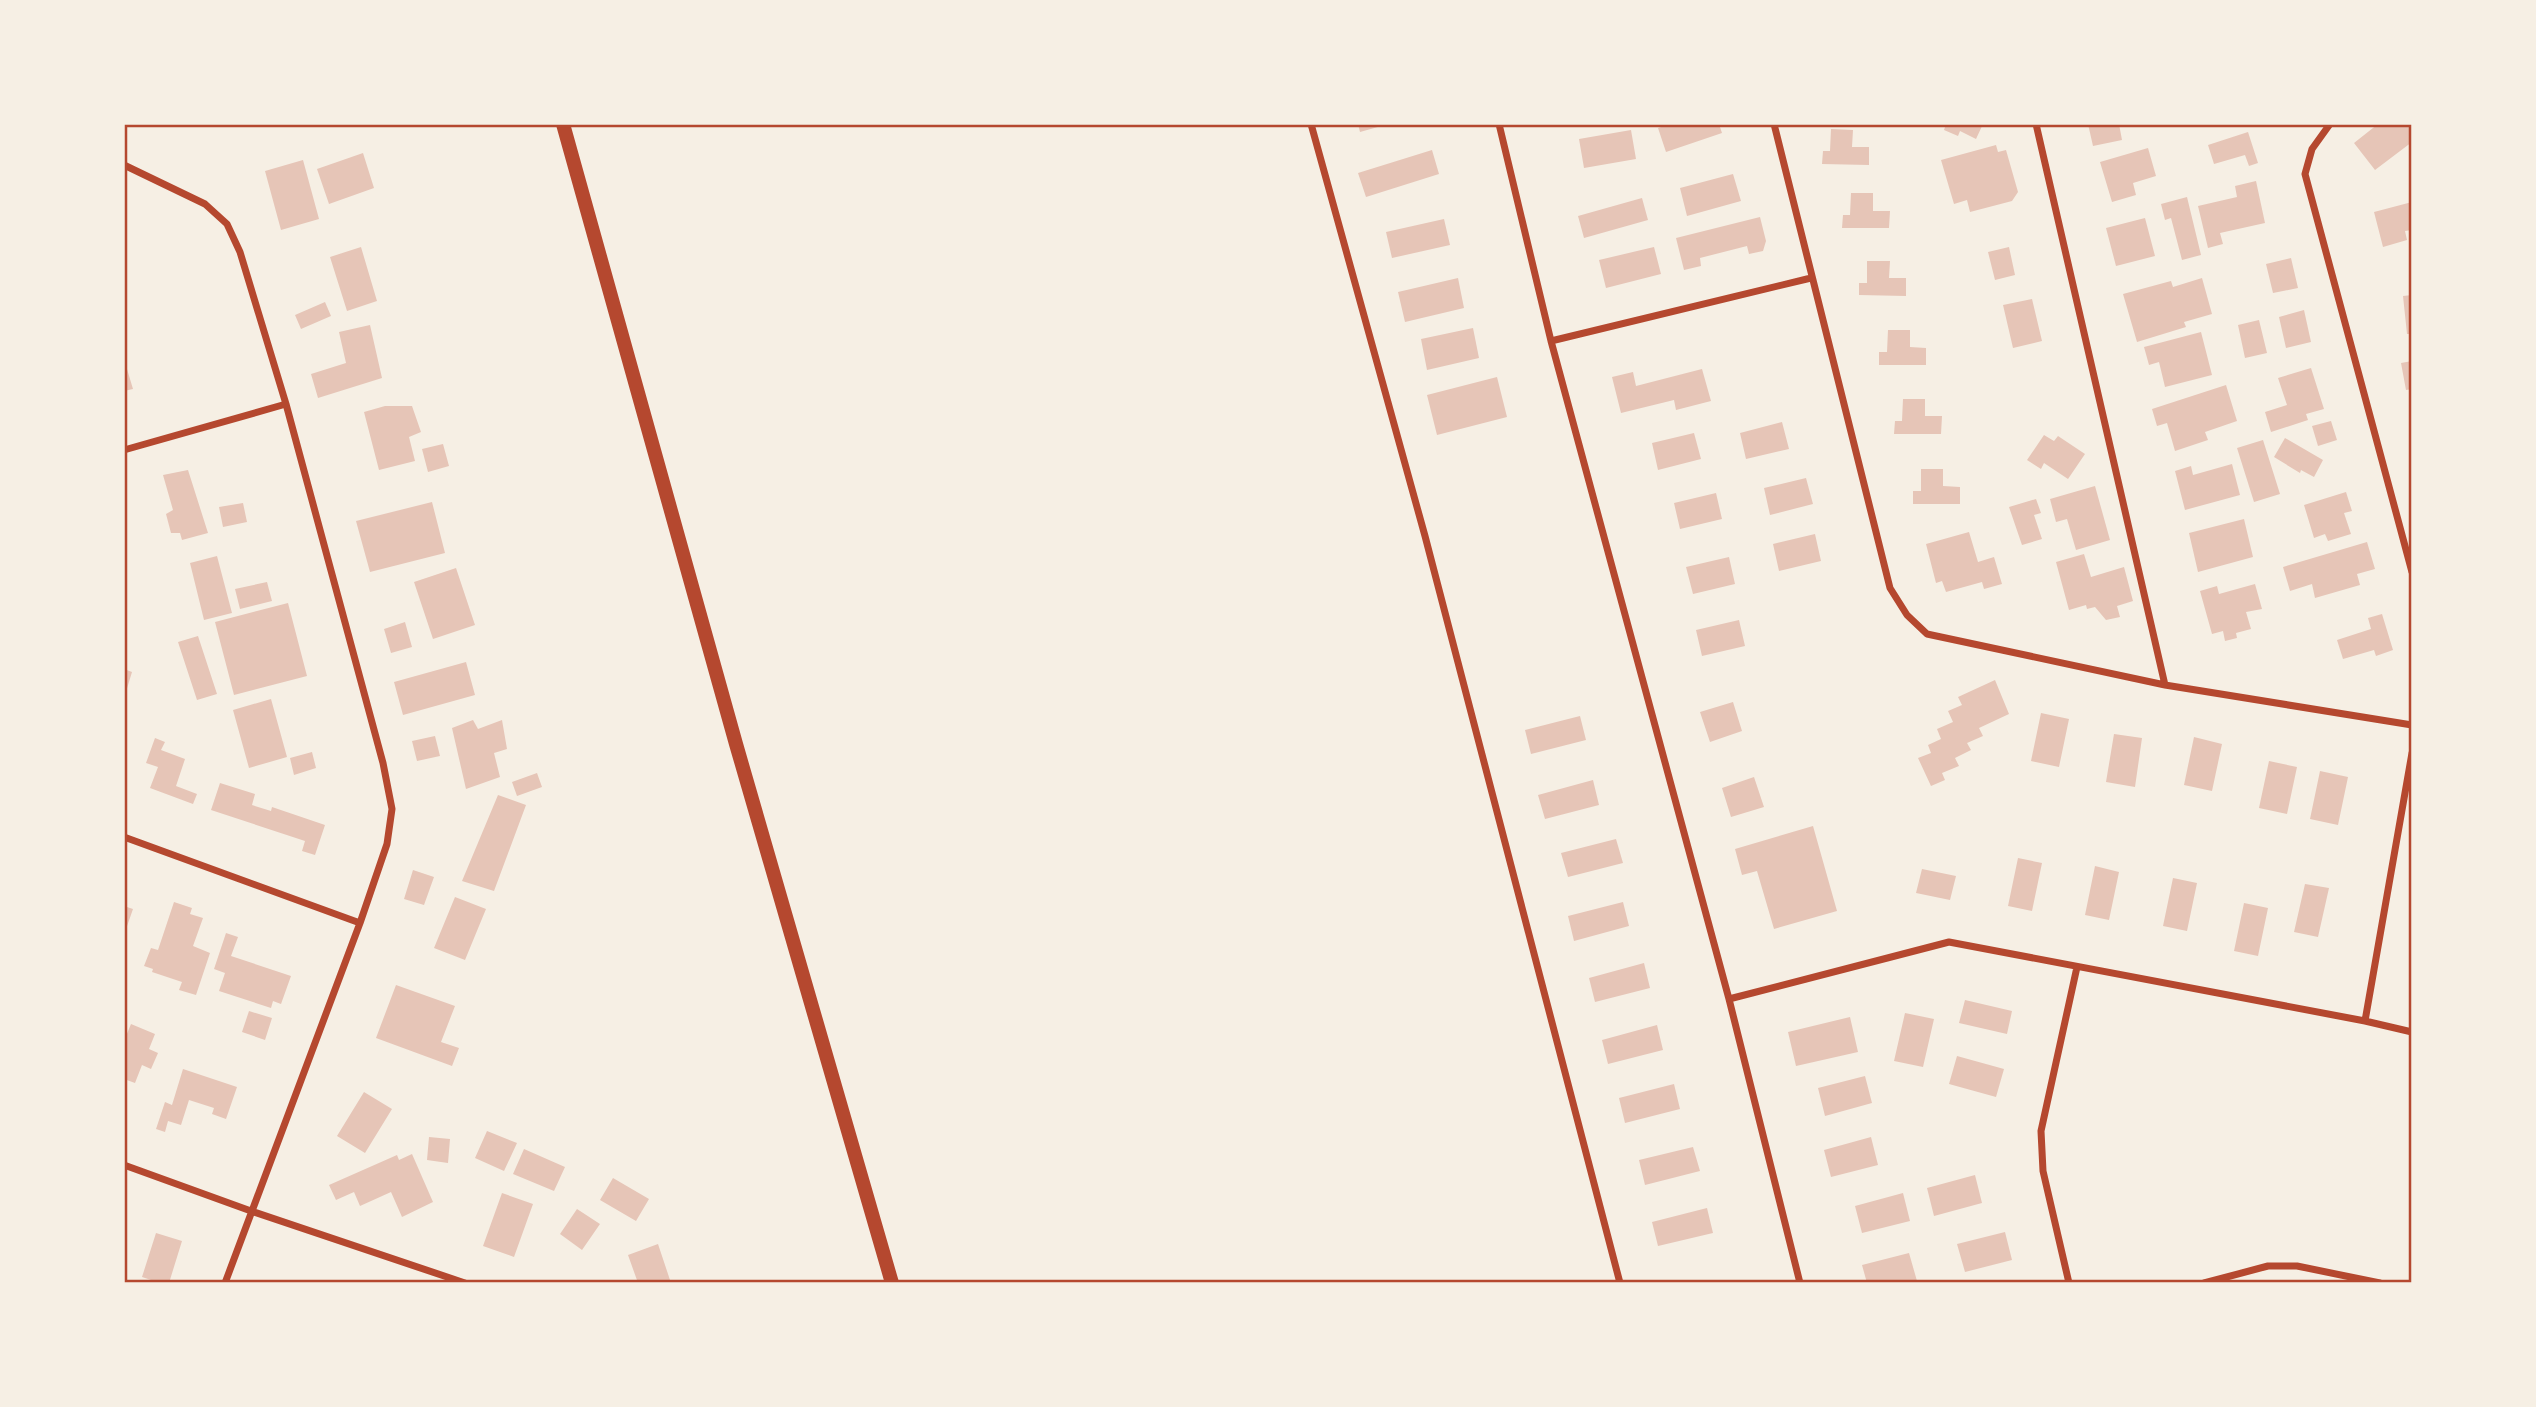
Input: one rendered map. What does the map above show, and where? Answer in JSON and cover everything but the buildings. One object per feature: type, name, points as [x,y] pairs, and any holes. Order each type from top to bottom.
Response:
[{"type":"main road","points":[[562,124],[736,744],[892,1283]]},
{"type":"street","points":[[1311,124],[1425,536],[1620,1283]]},
{"type":"street","points":[[1499,124],[1551,341],[1729,999],[1800,1283]]},
{"type":"street","points":[[1774,124],[1890,588],[1907,615],[1927,634],[2165,685],[2412,725]]},
{"type":"street","points":[[2036,124],[2165,685]]},
{"type":"street","points":[[2330,124],[2312,149],[2305,174],[2412,572]]},
{"type":"street","points":[[124,165],[205,205],[227,224],[240,252],[286,404],[383,763],[392,809],[387,844],[360,923],[225,1283]]},
{"type":"street","points":[[1551,341],[1811,278]]},
{"type":"street","points":[[124,450],[286,404]]},
{"type":"street","points":[[2365,1021],[2412,753]]},
{"type":"street","points":[[124,837],[360,923]]},
{"type":"street","points":[[1729,999],[1949,942],[2412,1032]]},
{"type":"street","points":[[2069,1283],[2043,1171],[2041,1131],[2077,967]]},
{"type":"street","points":[[124,1165],[465,1283]]},
{"type":"street","points":[[2204,1283],[2268,1266],[2297,1266],[2380,1283]]}]
